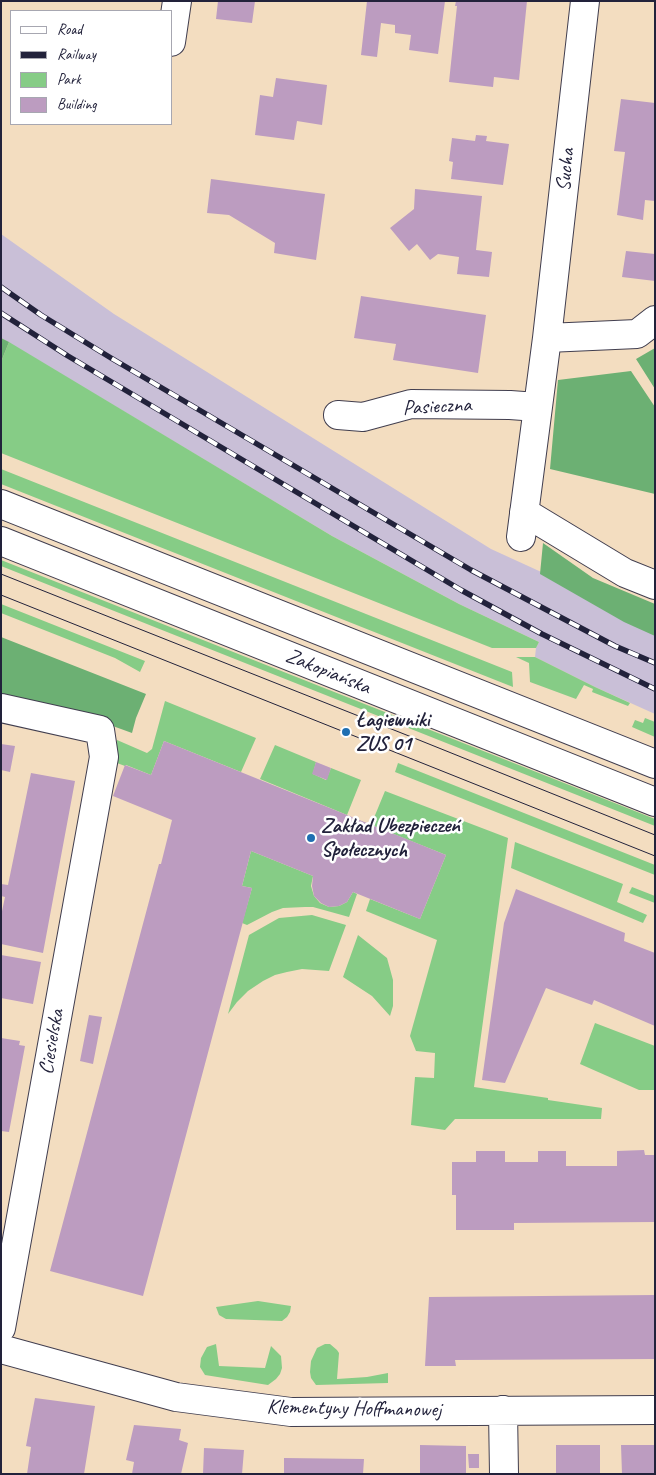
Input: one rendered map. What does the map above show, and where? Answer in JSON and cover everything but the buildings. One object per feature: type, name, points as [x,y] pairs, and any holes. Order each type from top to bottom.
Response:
[{"type":"street","points":[[172,34],[176,1]]},
{"type":"street","name":"Sucha","points":[[585,1],[547,338],[522,524],[625,573],[655,585]]},
{"type":"street","points":[[547,338],[637,334],[655,320]]},
{"type":"street","name":"Pasieczna","points":[[338,415],[363,417],[411,404],[537,407]]},
{"type":"street","name":"Zakopiańska","points":[[1,504],[655,764]]},
{"type":"street","name":"Zakopiańska","points":[[1,541],[655,802]]},
{"type":"street","name":"Ciesielska","points":[[1,708],[100,730],[104,757],[1,1328]]},
{"type":"street","name":"Klementyny Hoffmanowej","points":[[1,1349],[176,1397],[291,1412],[655,1410]]},
{"type":"street","points":[[503,1410],[504,1474]]},
{"type":"shaded area","points":[[1,234],[114,314],[491,549],[655,624],[655,714],[535,657],[539,642],[459,604],[332,536],[1,338]]},
{"type":"green space","points":[[1,338],[9,342],[1,362]]},
{"type":"green space","points":[[9,342],[332,536],[459,604],[539,642],[536,648],[492,648],[1,453],[1,362]]},
{"type":"green space","points":[[655,348],[655,389],[636,359]]},
{"type":"green space","points":[[631,371],[655,407],[655,494],[550,469],[558,380]]},
{"type":"green space","points":[[1,469],[512,672],[513,687],[1,484]]},
{"type":"green space","points":[[543,543],[593,578],[655,604],[655,636],[624,622],[540,574]]},
{"type":"green space","points":[[1,560],[655,819],[655,826],[1,566]]},
{"type":"green space","points":[[1,604],[145,661],[140,672],[115,658],[1,613]]},
{"type":"green space","points":[[1,637],[146,694],[132,733],[110,725],[1,699]]},
{"type":"green space","points":[[516,657],[535,657],[630,703],[628,706],[592,692],[593,689],[584,685],[576,699],[530,682],[529,663]]},
{"type":"green space","points":[[165,701],[256,738],[241,772],[164,741],[151,775],[117,763],[117,740],[147,753],[152,749]]},
{"type":"green space","points":[[645,718],[655,722],[655,737],[632,727],[635,720],[643,723]]},
{"type":"green space","points":[[275,745],[316,762],[313,774],[326,780],[331,768],[361,780],[347,815],[260,779]]},
{"type":"green space","points":[[398,763],[655,865],[655,875],[395,772]]},
{"type":"green space","points":[[385,791],[508,838],[474,1087],[602,1108],[601,1119],[455,1119],[445,1130],[411,1125],[415,1077],[434,1078],[435,1053],[416,1051],[410,1036],[437,940],[366,911],[370,899],[420,919],[446,855],[371,825]]},
{"type":"green space","points":[[515,842],[623,884],[617,902],[647,915],[643,923],[511,868]]},
{"type":"green space","points":[[251,851],[313,876],[311,886],[314,896],[320,903],[329,907],[339,906],[347,902],[353,892],[357,894],[349,917],[313,907],[283,908],[247,925],[242,923],[252,888],[242,886]]},
{"type":"green space","points":[[632,887],[655,896],[655,903],[629,893]]},
{"type":"green space","points":[[312,915],[346,925],[329,971],[302,969],[275,975],[248,991],[228,1014],[249,935],[279,918]]},
{"type":"green space","points":[[358,935],[387,958],[393,980],[393,1006],[390,1016],[372,996],[343,977]]},
{"type":"green space","points":[[595,1023],[655,1046],[655,1090],[639,1090],[580,1064]]},
{"type":"green space","points":[[258,1301],[291,1306],[290,1312],[282,1321],[226,1319],[219,1315],[216,1307]]},
{"type":"green space","points":[[216,1344],[219,1366],[265,1368],[271,1346],[281,1356],[282,1368],[280,1374],[268,1385],[205,1375],[200,1367],[201,1358],[207,1347]]},
{"type":"green space","points":[[330,1344],[339,1353],[337,1379],[367,1377],[388,1373],[388,1383],[316,1385],[311,1378],[311,1361],[317,1348]]},
{"type":"tram line","points":[[1,574],[655,835]]},
{"type":"tram line","points":[[1,595],[655,856]]},
{"type":"railway","points":[[1,287],[41,315],[111,358],[471,570],[615,646],[655,663]]},
{"type":"railway","points":[[1,313],[68,356],[461,590],[542,634],[655,689]]},
{"type":"place","name":"Łagiewniki ZUS 01","points":[[346,732]]},
{"type":"place","name":"Zakład Ubezpieczeń Społecznych","points":[[311,838]]}]
